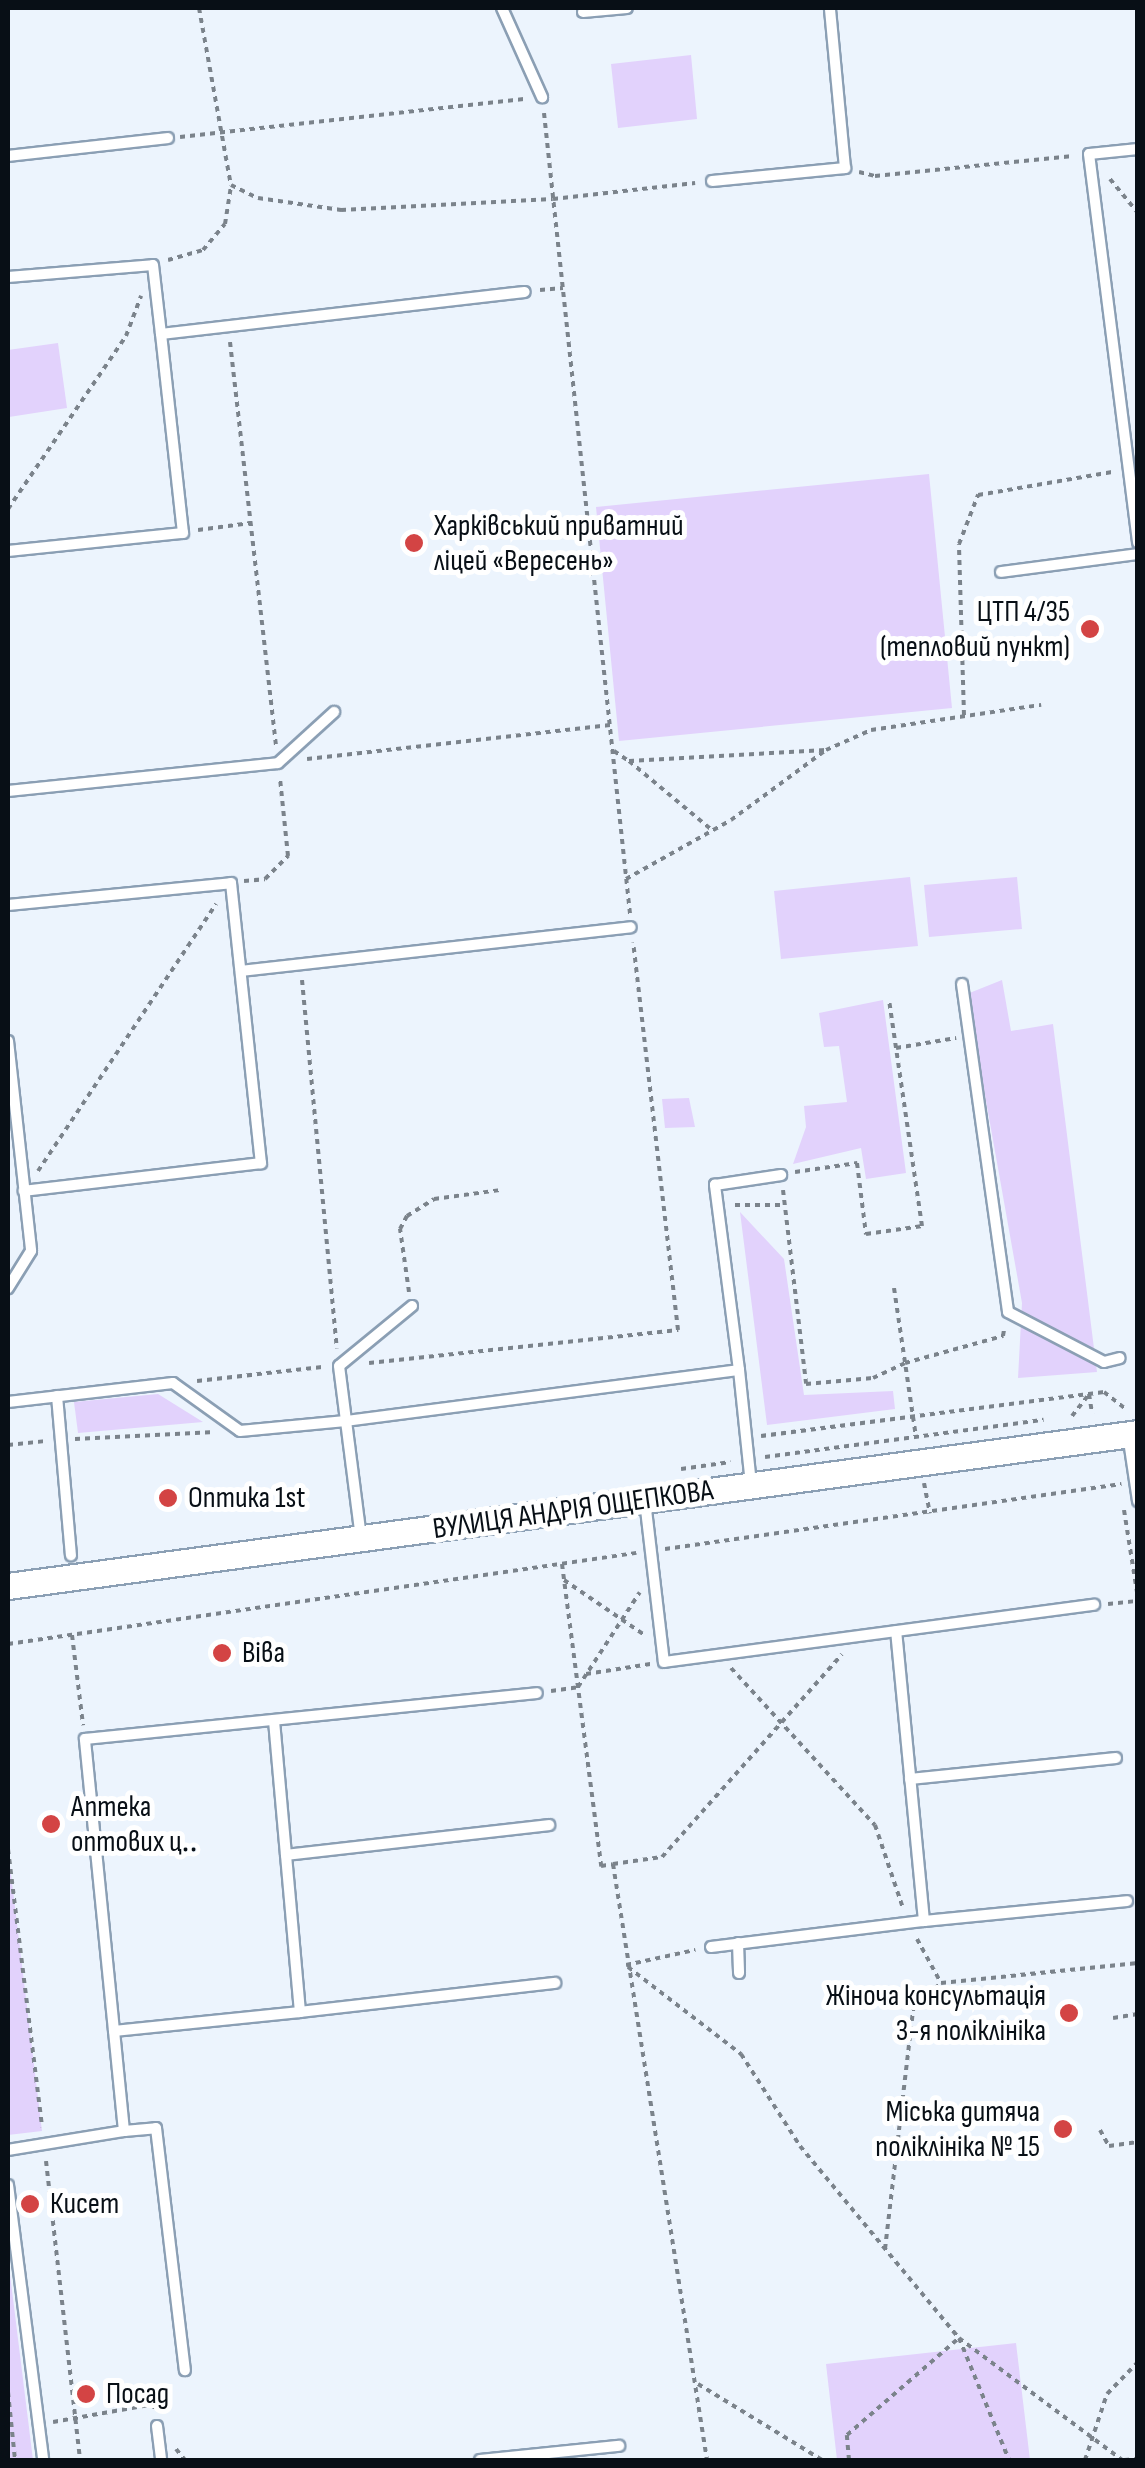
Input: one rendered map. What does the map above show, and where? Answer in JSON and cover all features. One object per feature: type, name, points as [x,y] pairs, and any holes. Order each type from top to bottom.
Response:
[{"type":"street","name":"ВУЛИЦЯ АНДРІЯ ОЩЕПКОВА","points":[[8,1586],[644,1500],[750,1472],[1131,1426]]},
{"type":"lane","points":[[502,8],[542,96]]},
{"type":"lane","points":[[583,12],[627,8]]},
{"type":"lane","points":[[712,181],[845,168],[830,8]]},
{"type":"lane","points":[[8,156],[168,138]]},
{"type":"lane","points":[[1138,149],[1089,154],[1138,543]]},
{"type":"lane","points":[[8,277],[153,264],[183,532],[8,552]]},
{"type":"lane","points":[[161,334],[525,292]]},
{"type":"lane","points":[[1001,572],[1138,554]]},
{"type":"lane","points":[[8,790],[278,763],[334,712]]},
{"type":"lane","points":[[8,905],[231,883],[262,1163],[24,1191]]},
{"type":"lane","points":[[241,971],[632,927]]},
{"type":"lane","points":[[962,984],[1008,1312],[1104,1362],[1120,1358]]},
{"type":"lane","points":[[8,1041],[30,1250],[8,1288]]},
{"type":"lane","points":[[750,1472],[715,1185],[782,1174]]},
{"type":"lane","points":[[361,1538],[339,1366],[412,1306]]},
{"type":"lane","points":[[8,1402],[173,1383],[240,1431],[739,1370]]},
{"type":"lane","points":[[57,1396],[70,1555]]},
{"type":"lane","points":[[1131,1426],[1138,1502]]},
{"type":"lane","points":[[644,1500],[664,1662],[1094,1605]]},
{"type":"lane","points":[[896,1631],[924,1921]]},
{"type":"lane","points":[[124,2131],[85,1739],[537,1694]]},
{"type":"lane","points":[[274,1720],[300,2012]]},
{"type":"lane","points":[[910,1779],[1116,1758]]},
{"type":"lane","points":[[286,1854],[549,1825]]},
{"type":"lane","points":[[711,1947],[908,1922],[1127,1901]]},
{"type":"lane","points":[[738,1943],[739,1973]]},
{"type":"lane","points":[[114,2031],[555,1983]]},
{"type":"lane","points":[[8,2150],[156,2128],[185,2370]]},
{"type":"lane","points":[[8,2185],[43,2460]]},
{"type":"lane","points":[[158,2426],[161,2460]]},
{"type":"lane","points":[[480,2460],[619,2446]]},
{"type":"path","points":[[8,509],[126,336],[153,264],[203,250],[225,224],[231,185],[226,132],[199,8]]},
{"type":"path","points":[[168,138],[542,96],[678,1330],[173,1383]]},
{"type":"path","points":[[845,168],[875,176],[1089,154],[1138,213]]},
{"type":"path","points":[[231,185],[292,208],[341,210],[554,199],[712,181]]},
{"type":"path","points":[[525,292],[562,288]]},
{"type":"path","points":[[24,1191],[231,883],[266,878],[288,856],[228,326]]},
{"type":"path","points":[[183,532],[250,523]]},
{"type":"path","points":[[628,761],[826,750],[910,722],[1041,705]]},
{"type":"path","points":[[278,763],[610,725]]},
{"type":"path","points":[[612,750],[713,831]]},
{"type":"path","points":[[626,879],[713,831],[826,750]]},
{"type":"path","points":[[301,964],[339,1366]]},
{"type":"path","points":[[890,999],[922,1226],[866,1234],[857,1163],[782,1174],[806,1384],[873,1378],[905,1363],[1004,1336],[1008,1312]]},
{"type":"path","points":[[896,1048],[970,1036]]},
{"type":"path","points":[[412,1306],[400,1229],[407,1216],[434,1199],[501,1190]]},
{"type":"path","points":[[894,1288],[916,1437]]},
{"type":"path","points":[[746,1438],[1104,1392],[1131,1426]]},
{"type":"path","points":[[1089,1394],[1092,1414]]},
{"type":"path","points":[[1072,1416],[1089,1394]]},
{"type":"path","points":[[1131,1426],[1138,1408]]},
{"type":"path","points":[[750,1472],[916,1437],[1072,1416],[1092,1414],[1131,1426]]},
{"type":"path","points":[[8,1445],[240,1431]]},
{"type":"path","points":[[924,1478],[930,1514]]},
{"type":"path","points":[[8,1644],[1135,1482]]},
{"type":"path","points":[[1094,1605],[1138,1600],[1121,1496]]},
{"type":"path","points":[[562,1564],[601,1866],[662,1857],[858,1636]]},
{"type":"path","points":[[537,1694],[578,1687],[654,1572]]},
{"type":"path","points":[[564,1580],[663,1648]]},
{"type":"path","points":[[72,1634],[85,1739]]},
{"type":"path","points":[[719,1654],[876,1825],[908,1922],[942,1983]]},
{"type":"path","points":[[586,1674],[664,1662]]},
{"type":"path","points":[[8,1849],[80,2460]]},
{"type":"path","points":[[613,1864],[626,1965],[698,2384],[706,2460]]},
{"type":"path","points":[[626,1965],[711,1947]]},
{"type":"path","points":[[885,2249],[913,2009],[942,1983],[1138,1963]]},
{"type":"path","points":[[626,1965],[741,2054],[800,2146],[959,2338],[1092,2439],[1123,2460],[1138,2460]]},
{"type":"path","points":[[1113,2018],[1138,2014]]},
{"type":"path","points":[[1100,2130],[1110,2146],[1138,2142]]},
{"type":"path","points":[[849,2460],[847,2435],[959,2338]]},
{"type":"path","points":[[959,2338],[1010,2460]]},
{"type":"path","points":[[1084,2460],[1106,2394],[1138,2362]]},
{"type":"path","points":[[698,2384],[822,2460]]},
{"type":"path","points":[[8,2392],[15,2460]]},
{"type":"path","points":[[38,2425],[154,2404],[158,2426]]},
{"type":"shaded area","points":[[691,55],[697,119],[618,128],[611,64]]},
{"type":"shaded area","points":[[58,343],[67,408],[9,417],[8,350]]},
{"type":"shaded area","points":[[929,474],[952,708],[619,741],[596,507]]},
{"type":"shaded area","points":[[910,877],[918,946],[781,959],[774,891]]},
{"type":"shaded area","points":[[1017,877],[1022,929],[929,937],[924,885]]},
{"type":"shaded area","points":[[1002,980],[1011,1031],[1053,1024],[1097,1372],[1018,1378],[1022,1303],[967,994]]},
{"type":"shaded area","points":[[883,1000],[906,1173],[866,1179],[861,1148],[793,1164],[806,1127],[804,1106],[847,1102],[839,1046],[824,1047],[819,1013]]},
{"type":"shaded area","points":[[689,1098],[695,1127],[665,1128],[662,1099]]},
{"type":"shaded area","points":[[740,1212],[784,1259],[804,1395],[893,1391],[895,1409],[767,1425]]},
{"type":"shaded area","points":[[158,1394],[203,1422],[78,1433],[74,1402]]},
{"type":"shaded area","points":[[8,1849],[42,2131],[8,2135]]},
{"type":"shaded area","points":[[8,2258],[33,2460],[8,2460]]},
{"type":"shaded area","points":[[1016,2343],[1030,2460],[837,2460],[826,2364]]},
{"type":"place","name":"Харківський приватний ліцей «Вересень»","points":[[414,543]]},
{"type":"place","name":"ЦТП 4/35 (тепловий пункт)","points":[[1090,629]]},
{"type":"place","name":"Оптика 1st","points":[[168,1498]]},
{"type":"place","name":"Віва","points":[[222,1653]]},
{"type":"place","name":"Аптека оптових ц‥","points":[[51,1824]]},
{"type":"place","name":"Жіноча консультація 3-я поліклініка","points":[[1069,2013]]},
{"type":"place","name":"Міська дитяча поліклініка № 15","points":[[1063,2129]]},
{"type":"place","name":"Кисет","points":[[30,2204]]},
{"type":"place","name":"Посад","points":[[86,2394]]}]
